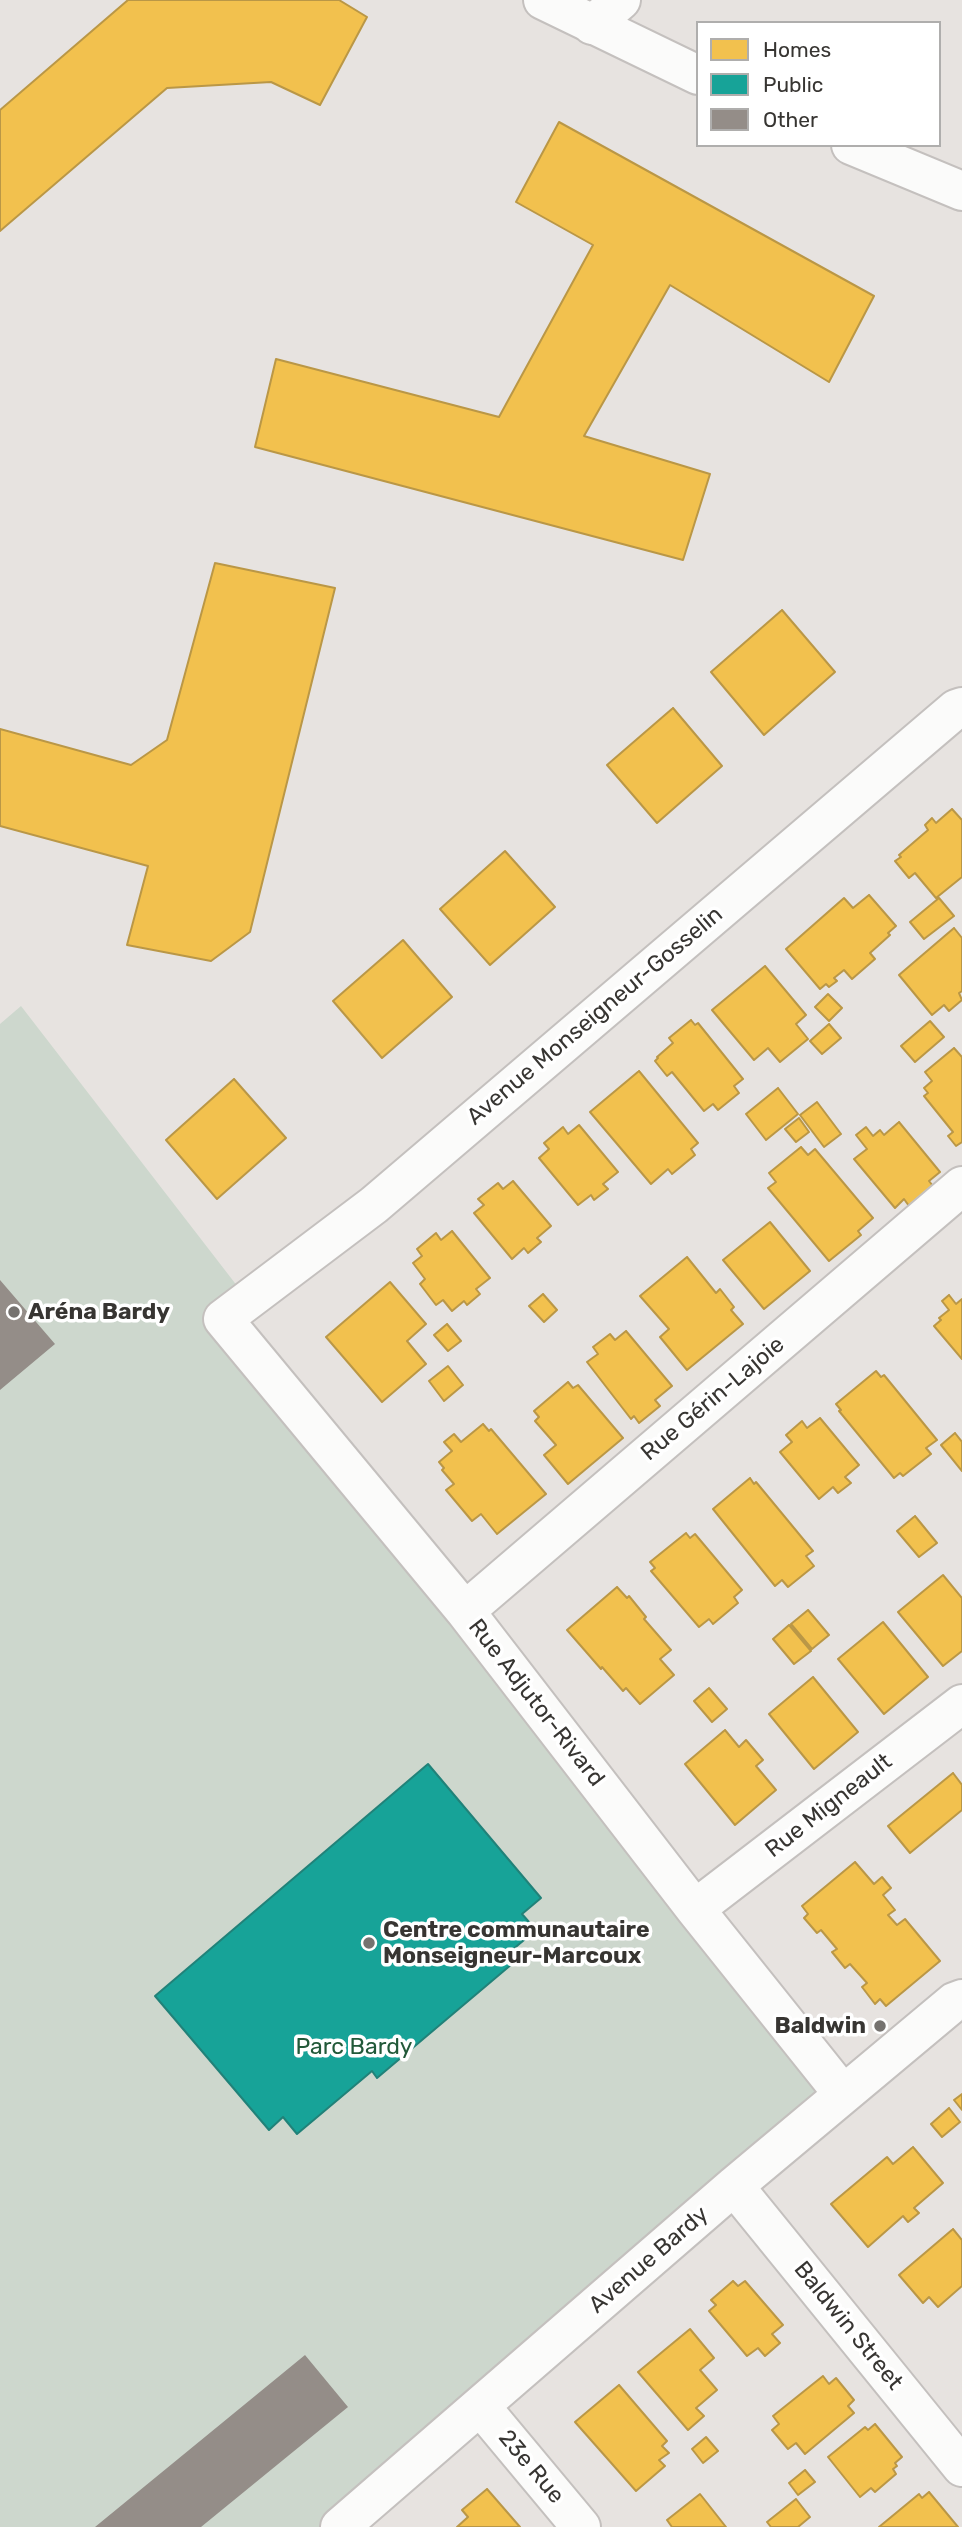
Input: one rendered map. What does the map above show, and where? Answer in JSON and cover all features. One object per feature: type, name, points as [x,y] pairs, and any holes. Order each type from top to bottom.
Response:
[{"type":"street","points":[[543,0],[696,74]]},
{"type":"street","points":[[592,25],[621,0]]},
{"type":"street","points":[[856,147],[962,191]]},
{"type":"street","name":"Avenue Monseigneur-Gosselin","points":[[223,1319],[374,1205],[962,706]]},
{"type":"street","name":"Rue Gérin-Lajoie","points":[[465,1611],[962,1186]]},
{"type":"street","name":"Rue Adjutor-Rivard","points":[[223,1319],[465,1611],[842,2094]]},
{"type":"street","name":"Rue Migneault","points":[[695,1909],[962,1704]]},
{"type":"street","name":"Avenue Bardy","points":[[340,2527],[842,2094],[954,2002],[962,1999]]},
{"type":"street","name":"Baldwin Street","points":[[734,2186],[962,2467]]},
{"type":"street","name":"23e Rue","points":[[481,2407],[581,2527]]},
{"type":"green space","name":"Parc Bardy","points":[[21,1006],[248,1300],[223,1319],[843,2094],[340,2527],[0,2527],[0,1024]]},
{"type":"building: Homes","points":[[128,0],[339,0],[367,17],[320,105],[271,82],[167,88],[0,231],[0,110]]},
{"type":"building: Homes","points":[[559,122],[874,296],[829,382],[670,285],[584,436],[710,474],[683,560],[255,447],[276,359],[499,417],[593,245],[516,202]]},
{"type":"building: Homes","points":[[215,563],[335,588],[250,932],[211,961],[127,945],[148,866],[0,826],[0,729],[131,765],[167,740]]},
{"type":"building: Homes","points":[[782,610],[835,672],[764,735],[711,672]]},
{"type":"building: Homes","points":[[673,708],[722,766],[657,823],[607,765]]},
{"type":"building: Homes","points":[[952,809],[962,820],[962,877],[936,898],[915,873],[909,878],[895,861],[928,830],[925,825],[932,818],[936,823]]},
{"type":"building: Homes","points":[[505,851],[555,907],[490,965],[440,909]]},
{"type":"building: Homes","points":[[869,895],[896,926],[870,953],[875,959],[852,979],[844,970],[834,978],[837,981],[820,989],[786,949],[844,898],[853,908]]},
{"type":"building: Homes","points":[[939,898],[954,916],[924,939],[910,922]]},
{"type":"building: Homes","points":[[954,928],[962,938],[962,991],[959,993],[962,1000],[949,1011],[944,1005],[932,1015],[899,975]]},
{"type":"building: Homes","points":[[403,940],[452,997],[382,1058],[333,1001]]},
{"type":"building: Homes","points":[[765,966],[806,1015],[796,1024],[808,1039],[780,1062],[768,1048],[754,1060],[712,1010]]},
{"type":"building: Homes","points":[[828,994],[842,1008],[829,1021],[815,1007]]},
{"type":"building: Homes","points":[[691,1020],[695,1025],[698,1023],[743,1079],[734,1086],[739,1093],[718,1110],[713,1104],[704,1111],[672,1072],[667,1076],[655,1061],[673,1043],[669,1038]]},
{"type":"building: Homes","points":[[930,1021],[944,1037],[915,1062],[901,1046]]},
{"type":"building: Homes","points":[[829,1024],[841,1038],[822,1054],[810,1041]]},
{"type":"building: Homes","points":[[954,1048],[962,1057],[962,1142],[956,1146],[948,1136],[953,1132],[924,1096],[928,1093],[924,1088],[932,1081],[925,1072]]},
{"type":"building: Homes","points":[[639,1071],[698,1143],[691,1149],[695,1155],[672,1174],[668,1169],[651,1184],[590,1112]]},
{"type":"building: Homes","points":[[234,1079],[286,1138],[217,1199],[166,1140]]},
{"type":"building: Homes","points":[[778,1088],[798,1114],[766,1140],[746,1114]]},
{"type":"building: Homes","points":[[817,1102],[841,1134],[824,1147],[800,1115]]},
{"type":"building: Homes","points":[[799,1118],[809,1132],[796,1142],[785,1129]]},
{"type":"building: Homes","points":[[899,1122],[940,1172],[929,1181],[933,1186],[909,1206],[904,1199],[895,1208],[854,1159],[867,1149],[856,1135],[866,1127],[873,1136],[880,1130],[884,1135]]},
{"type":"building: Homes","points":[[579,1125],[618,1172],[603,1184],[608,1189],[594,1200],[591,1195],[578,1205],[539,1158],[549,1149],[544,1143],[563,1127],[568,1134]]},
{"type":"building: Homes","points":[[801,1147],[808,1155],[815,1149],[873,1218],[858,1231],[861,1235],[829,1261],[768,1188],[776,1182],[769,1173]]},
{"type":"building: Homes","points":[[513,1181],[551,1226],[537,1238],[541,1242],[528,1253],[524,1248],[512,1259],[474,1213],[484,1205],[478,1199],[498,1183],[503,1189]]},
{"type":"building: Homes","points":[[770,1222],[810,1271],[764,1309],[723,1260]]},
{"type":"building: Homes","points":[[452,1231],[490,1278],[476,1289],[480,1294],[467,1305],[464,1301],[452,1311],[443,1300],[436,1305],[420,1284],[425,1279],[413,1263],[422,1256],[417,1249],[436,1233],[441,1240]]},
{"type":"building: Homes","points":[[687,1257],[716,1293],[720,1289],[734,1307],[731,1310],[743,1324],[687,1370],[660,1337],[669,1329],[640,1296]]},
{"type":"building: Homes","points":[[390,1282],[426,1324],[407,1341],[426,1364],[382,1402],[326,1337]]},
{"type":"building: Homes","points":[[543,1294],[557,1310],[544,1322],[529,1306]]},
{"type":"building: Homes","points":[[949,1295],[956,1304],[962,1299],[962,1359],[934,1326],[949,1310],[942,1301]]},
{"type":"building: Homes","points":[[447,1324],[461,1341],[448,1351],[434,1335]]},
{"type":"building: Homes","points":[[626,1331],[672,1386],[655,1400],[660,1406],[639,1423],[634,1416],[631,1419],[587,1362],[598,1354],[593,1347],[610,1334],[615,1340]]},
{"type":"building: Homes","points":[[448,1366],[463,1385],[444,1401],[429,1381]]},
{"type":"building: Homes","points":[[876,1371],[881,1377],[884,1375],[937,1440],[926,1448],[931,1454],[903,1476],[900,1473],[894,1478],[836,1404]]},
{"type":"building: Homes","points":[[568,1382],[573,1388],[578,1385],[623,1438],[568,1484],[544,1455],[556,1445],[535,1421],[539,1417],[534,1411]]},
{"type":"building: Homes","points":[[820,1418],[859,1465],[845,1477],[851,1483],[838,1493],[833,1487],[819,1499],[780,1452],[792,1442],[786,1435],[802,1421],[807,1428]]},
{"type":"building: Homes","points":[[483,1424],[489,1431],[491,1429],[546,1494],[497,1534],[481,1514],[472,1521],[446,1490],[454,1484],[439,1462],[452,1451],[444,1442],[454,1434],[461,1442]]},
{"type":"building: Homes","points":[[955,1433],[962,1442],[962,1471],[941,1445]]},
{"type":"building: Homes","points":[[750,1478],[813,1551],[806,1556],[814,1566],[788,1587],[782,1580],[775,1586],[713,1509]]},
{"type":"building: Homes","points":[[915,1516],[937,1543],[919,1557],[897,1531]]},
{"type":"building: Homes","points":[[686,1533],[690,1538],[695,1534],[742,1590],[734,1597],[738,1603],[713,1624],[709,1619],[699,1627],[651,1571],[655,1568],[650,1562]]},
{"type":"building: Homes","points":[[943,1575],[962,1598],[962,1651],[943,1666],[898,1612]]},
{"type":"building: Homes","points":[[617,1587],[627,1598],[629,1596],[646,1617],[644,1619],[671,1650],[660,1659],[674,1675],[640,1704],[626,1688],[623,1691],[602,1667],[601,1669],[567,1630]]},
{"type":"building: Homes","points":[[808,1610],[829,1635],[812,1649],[791,1624]]},
{"type":"building: Homes","points":[[883,1622],[928,1677],[884,1714],[838,1659]]},
{"type":"building: Homes","points":[[789,1625],[811,1651],[794,1664],[773,1639]]},
{"type":"building: Homes","points":[[813,1677],[858,1732],[814,1769],[769,1714]]},
{"type":"building: Homes","points":[[709,1688],[727,1709],[712,1722],[694,1701]]},
{"type":"building: Homes","points":[[725,1730],[739,1747],[746,1740],[763,1760],[756,1766],[776,1790],[735,1825],[685,1764]]},
{"type":"building: Homes","points":[[953,1773],[962,1785],[962,1810],[910,1853],[888,1826]]},
{"type":"building: Homes","points":[[855,1862],[874,1884],[882,1877],[891,1888],[883,1895],[895,1910],[888,1915],[897,1925],[905,1919],[940,1961],[886,2006],[880,1999],[875,2004],[862,1987],[867,1983],[850,1964],[845,1968],[832,1952],[837,1949],[821,1930],[817,1933],[804,1918],[808,1914],[802,1906]]},
{"type":"building: Homes","points":[[962,2094],[962,2110],[954,2100]]},
{"type":"building: Homes","points":[[949,2108],[960,2122],[942,2137],[931,2124]]},
{"type":"building: Homes","points":[[913,2147],[943,2183],[914,2208],[919,2213],[908,2222],[903,2216],[868,2247],[831,2204],[887,2157],[893,2164]]},
{"type":"building: Homes","points":[[953,2229],[962,2240],[962,2286],[938,2307],[929,2297],[923,2303],[899,2275]]},
{"type":"building: Homes","points":[[733,2281],[738,2286],[745,2281],[783,2325],[772,2334],[780,2343],[765,2356],[758,2348],[747,2356],[709,2311],[716,2305],[711,2300]]},
{"type":"building: Homes","points":[[690,2329],[714,2358],[700,2370],[717,2390],[696,2408],[704,2416],[688,2430],[638,2372]]},
{"type":"building: Homes","points":[[823,2376],[829,2384],[836,2378],[854,2400],[848,2406],[854,2413],[805,2454],[796,2443],[788,2449],[772,2430],[779,2424],[773,2416]]},
{"type":"building: Homes","points":[[619,2385],[667,2441],[662,2446],[669,2453],[659,2460],[665,2466],[636,2491],[575,2422]]},
{"type":"building: Homes","points":[[875,2424],[902,2457],[895,2463],[897,2466],[893,2469],[896,2474],[875,2492],[871,2488],[860,2497],[828,2457],[865,2427],[868,2430]]},
{"type":"building: Homes","points":[[706,2437],[718,2451],[703,2463],[692,2449]]},
{"type":"building: Homes","points":[[805,2470],[815,2482],[798,2495],[789,2483]]},
{"type":"building: Homes","points":[[487,2489],[520,2527],[457,2527],[468,2517],[462,2510]]},
{"type":"building: Homes","points":[[929,2492],[958,2527],[879,2527],[919,2494],[922,2498]]},
{"type":"building: Homes","points":[[700,2494],[726,2527],[672,2527],[667,2520]]},
{"type":"building: Homes","points":[[796,2499],[810,2517],[798,2527],[771,2527],[767,2522]]},
{"type":"building: Public","name":"Centre communautaire Monseigneur-Marcoux","points":[[428,1764],[541,1898],[522,1914],[536,1930],[505,1956],[512,1964],[377,2078],[372,2071],[297,2134],[283,2117],[269,2130],[155,1996]]},
{"type":"building: Other","name":"Aréna Bardy","points":[[0,1280],[55,1344],[0,1390]]},
{"type":"building: Other","points":[[305,2355],[348,2407],[201,2527],[95,2527]]},
{"type":"place","name":"Aréna Bardy","points":[[14,1312]]},
{"type":"place","name":"Centre communautaire Monseigneur-Marcoux","points":[[369,1943]]},
{"type":"place","name":"Baldwin","points":[[880,2026]]}]
